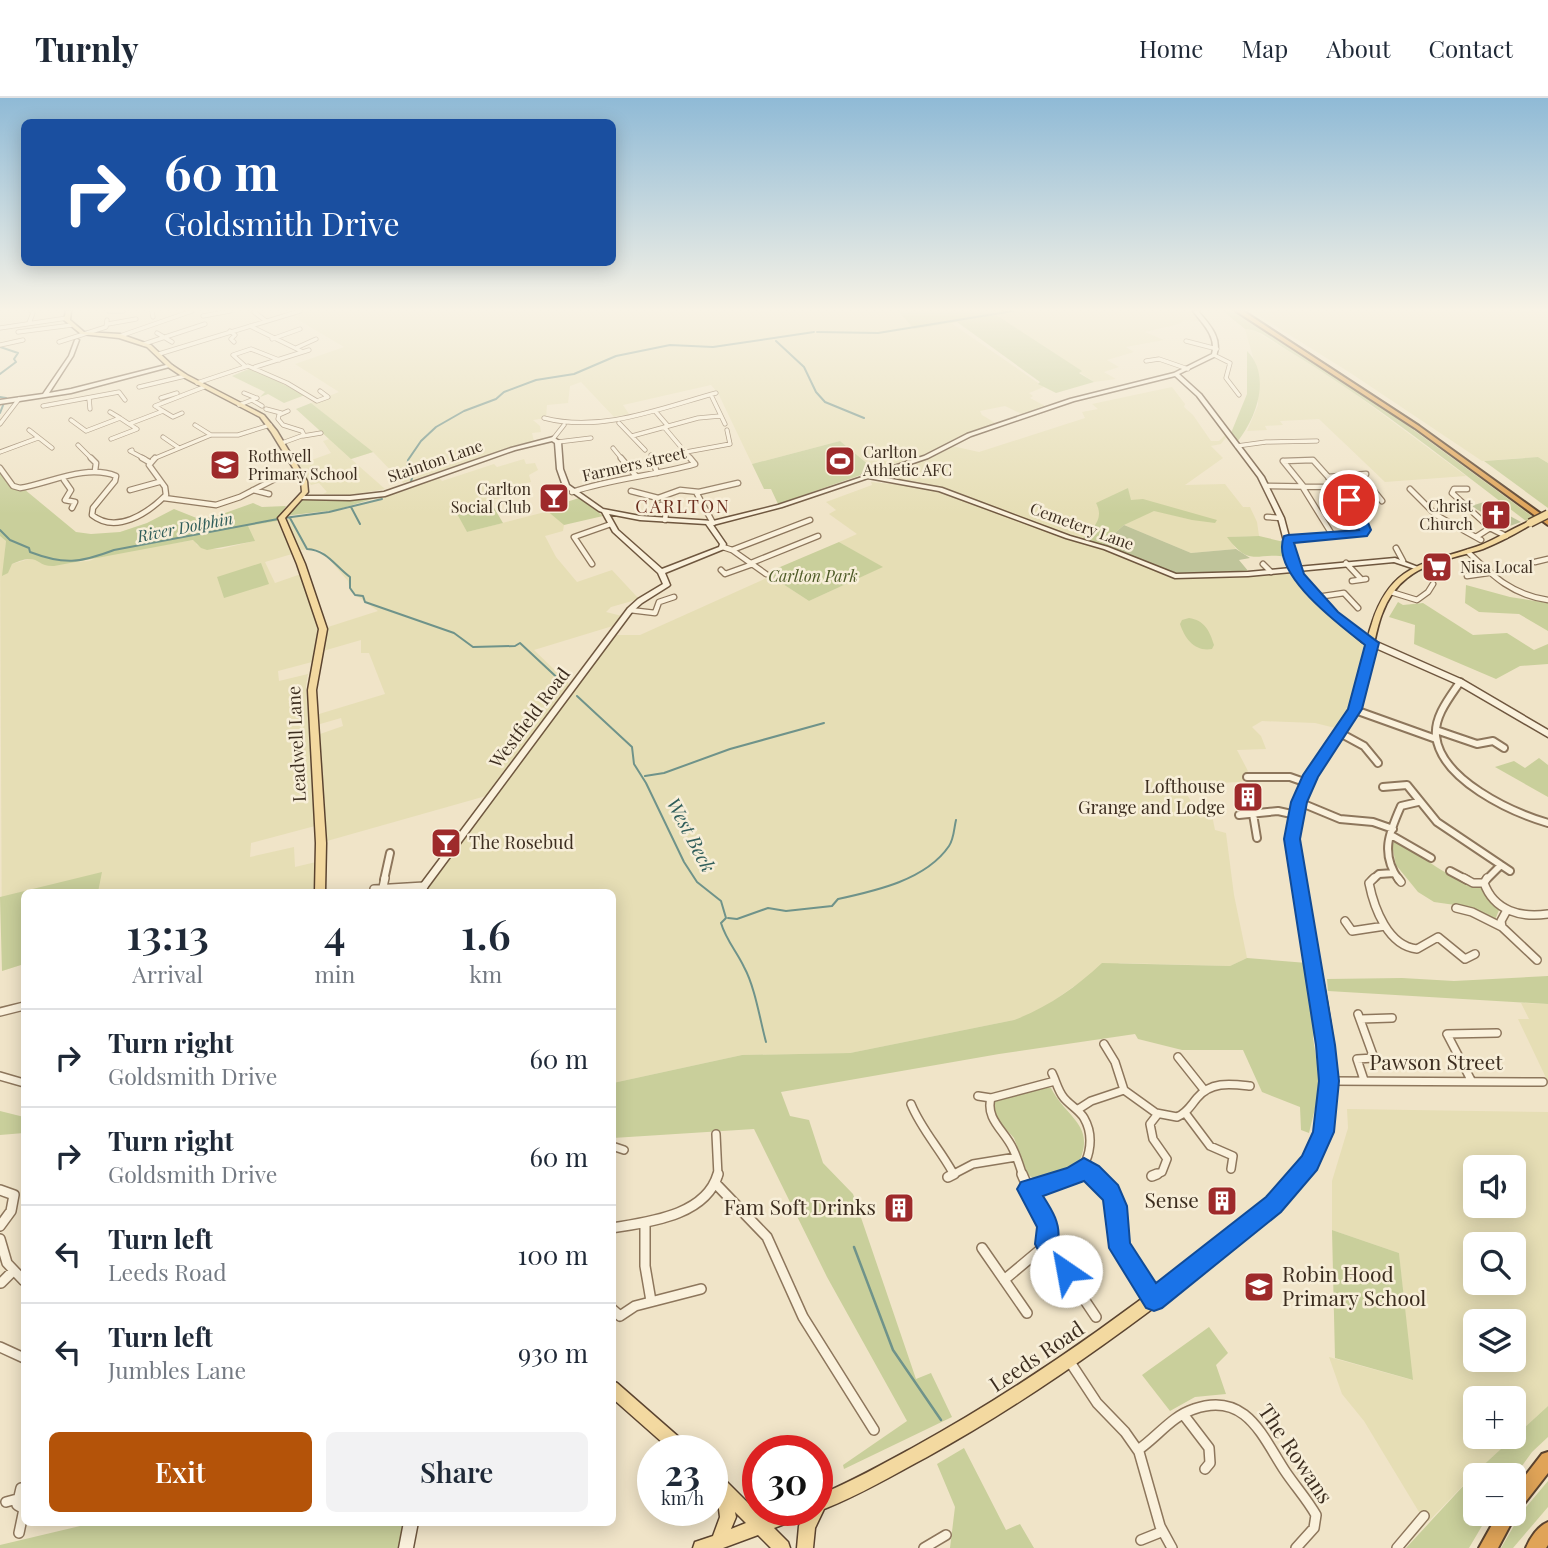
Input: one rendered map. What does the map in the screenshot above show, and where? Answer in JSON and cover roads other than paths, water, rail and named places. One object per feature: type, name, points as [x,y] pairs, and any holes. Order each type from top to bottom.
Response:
[{"type":"highway","points":[[1342,379],[1438,442],[1548,523]]},
{"type":"highway","points":[[1351,379],[1440,436],[1548,514]]},
{"type":"highway","points":[[1526,1488],[1548,1460]]},
{"type":"highway","points":[[1488,1548],[1500,1526]]},
{"type":"highway","points":[[1535,1548],[1548,1531]]},
{"type":"main road","points":[[190,379],[262,416],[271,425],[306,486]]},
{"type":"main road","name":"Leadwell Lane","points":[[306,486],[301,497],[281,518],[301,564],[323,629],[312,682],[321,843],[320,889]]},
{"type":"main road","points":[[1415,567],[1468,552],[1548,514]]},
{"type":"main road","name":"Leeds Road","points":[[833,1499],[969,1425],[1070,1362],[1154,1300],[1273,1205],[1310,1163],[1324,1132],[1329,1081],[1317,985],[1295,870],[1292,839],[1296,815],[1307,783],[1354,709],[1378,615],[1391,592],[1415,567]]},
{"type":"main road","points":[[1372,643],[1460,682],[1548,734]]},
{"type":"main road","points":[[616,1392],[666,1435]]},
{"type":"main road","points":[[728,1493],[742,1508]]},
{"type":"main road","points":[[718,1542],[726,1526]]},
{"type":"main road","points":[[701,1548],[760,1526],[782,1548]]},
{"type":"main road","points":[[805,1548],[807,1526]]},
{"type":"street","points":[[57,379],[46,396],[43,407],[119,392],[125,400]]},
{"type":"street","points":[[1,401],[46,396],[118,379]]},
{"type":"street","points":[[139,387],[174,379]]},
{"type":"street","points":[[197,383],[210,379]]},
{"type":"street","points":[[278,379],[317,401],[328,397],[320,391]]},
{"type":"street","points":[[564,425],[556,440],[563,478],[572,492],[605,511],[711,524],[780,506],[926,457],[969,435],[1072,400],[1157,379]]},
{"type":"street","points":[[1181,379],[1199,395],[1266,486],[1281,518],[1294,569],[1347,627],[1372,643]]},
{"type":"street","points":[[1227,379],[1238,393]]},
{"type":"street","points":[[155,406],[204,387]]},
{"type":"street","points":[[244,393],[264,408],[285,412],[278,417],[279,421],[302,431],[303,436]]},
{"type":"street","points":[[160,398],[182,395]]},
{"type":"street","points":[[544,418],[564,425],[592,424],[714,395],[730,444],[686,452]]},
{"type":"street","points":[[89,398],[90,409]]},
{"type":"street","points":[[0,424],[19,399]]},
{"type":"street","points":[[239,405],[255,399]]},
{"type":"street","points":[[146,400],[173,417],[183,413]]},
{"type":"street","points":[[641,415],[690,402]]},
{"type":"street","points":[[129,424],[163,411]]},
{"type":"street","name":"Farmers street","points":[[572,492],[609,480],[695,464],[655,411]]},
{"type":"street","points":[[110,412],[137,429],[111,439]]},
{"type":"street","points":[[632,436],[720,416]]},
{"type":"street","points":[[71,420],[86,431],[120,418]]},
{"type":"street","points":[[619,423],[645,450]]},
{"type":"street","points":[[195,425],[211,435]]},
{"type":"street","points":[[149,462],[211,435],[238,435],[271,425]]},
{"type":"street","points":[[29,430],[52,447]]},
{"type":"street","points":[[556,440],[588,438],[583,432]]},
{"type":"street","points":[[282,443],[321,433]]},
{"type":"street","points":[[163,437],[178,448]]},
{"type":"street","points":[[0,452],[38,438]]},
{"type":"street","name":"Stainton Lane","points":[[301,497],[359,497],[393,492],[513,449],[556,440]]},
{"type":"street","points":[[1236,445],[1317,441]]},
{"type":"street","points":[[80,445],[96,463],[95,471]]},
{"type":"street","points":[[613,448],[636,476]]},
{"type":"street","points":[[0,468],[16,488],[64,480],[95,471],[110,472],[116,478],[92,511],[95,519],[111,522],[132,519],[164,498],[166,491],[149,462],[130,451],[132,450]]},
{"type":"street","points":[[651,455],[657,473]]},
{"type":"street","points":[[1288,539],[1333,536],[1365,532],[1356,508],[1313,460],[1283,460],[1303,486],[1333,536]]},
{"type":"street","points":[[1328,477],[1364,474],[1382,500],[1374,499]]},
{"type":"street","name":"Cemetery Lane","points":[[864,476],[872,480],[912,483],[940,489],[1068,537],[1106,548],[1175,576],[1270,572],[1346,563],[1402,561]]},
{"type":"street","points":[[164,498],[216,505],[275,479]]},
{"type":"street","points":[[64,480],[71,490],[65,500],[75,502],[72,508]]},
{"type":"street","points":[[124,498],[131,488],[159,482]]},
{"type":"street","points":[[659,501],[680,490],[695,492],[738,483]]},
{"type":"street","points":[[306,486],[318,498]]},
{"type":"street","points":[[1266,486],[1337,487]]},
{"type":"street","points":[[1467,489],[1454,489],[1452,493],[1472,516],[1506,536]]},
{"type":"street","points":[[253,490],[269,494]]},
{"type":"street","points":[[1413,491],[1436,515],[1479,538],[1490,528]]},
{"type":"street","points":[[695,492],[723,547]]},
{"type":"street","points":[[633,493],[659,501],[666,512],[665,520]]},
{"type":"street","points":[[605,511],[618,534],[661,572],[723,547],[732,550],[766,574]]},
{"type":"street","points":[[1267,517],[1281,518]]},
{"type":"street","points":[[732,550],[808,521],[814,526]]},
{"type":"street","points":[[601,562],[590,565],[574,537],[611,524]]},
{"type":"street","points":[[721,570],[725,574],[818,536]]},
{"type":"street","points":[[1396,548],[1402,561],[1415,567]]},
{"type":"street","points":[[1468,552],[1488,573],[1523,596],[1548,600]]},
{"type":"street","points":[[1535,562],[1547,560]]},
{"type":"street","points":[[1346,563],[1364,579],[1352,580]]},
{"type":"street","points":[[1263,564],[1270,572]]},
{"type":"street","name":"Westfield Road","points":[[422,889],[630,610],[640,601],[667,586],[661,572]]},
{"type":"street","points":[[1467,576],[1488,573]]},
{"type":"street","points":[[1391,592],[1417,600],[1433,588],[1433,584]]},
{"type":"street","points":[[1317,597],[1344,593],[1357,608]]},
{"type":"street","points":[[630,610],[655,613],[659,602],[674,597]]},
{"type":"street","points":[[1460,682],[1440,714],[1436,730],[1436,739],[1445,758],[1476,788],[1505,808],[1548,824]]},
{"type":"street","points":[[1354,709],[1436,739]]},
{"type":"street","points":[[1436,730],[1476,744],[1493,741],[1504,748]]},
{"type":"street","points":[[1340,733],[1364,746],[1378,763]]},
{"type":"street","points":[[1247,777],[1290,776],[1307,783]]},
{"type":"street","points":[[1383,787],[1407,785],[1418,802],[1437,822],[1510,871]]},
{"type":"street","points":[[1299,802],[1340,819],[1373,822],[1431,858]]},
{"type":"street","points":[[1401,882],[1394,873],[1384,849],[1401,806],[1418,802]]},
{"type":"street","points":[[1239,814],[1278,811],[1296,815]]},
{"type":"street","points":[[1253,814],[1257,838]]},
{"type":"street","points":[[383,887],[390,853]]},
{"type":"street","points":[[1484,883],[1489,874],[1501,865]]},
{"type":"street","points":[[1450,871],[1473,883],[1484,883]]},
{"type":"street","points":[[1394,873],[1379,874],[1369,883],[1372,901],[1385,926],[1412,949],[1418,950],[1438,937],[1465,959],[1475,954]]},
{"type":"street","points":[[1484,883],[1492,898],[1507,910],[1531,917],[1548,914]]},
{"type":"street","points":[[374,889],[422,889]]},
{"type":"street","points":[[1455,908],[1472,912],[1502,927],[1537,960]]},
{"type":"street","points":[[1502,927],[1507,910]]},
{"type":"street","points":[[1345,921],[1352,932],[1385,926]]},
{"type":"street","points":[[0,1012],[21,1007]]},
{"type":"street","points":[[1364,1080],[1357,1059],[1374,1058],[1360,1017],[1392,1018]]},
{"type":"street","points":[[1471,1080],[1447,1034],[1497,1033]]},
{"type":"street","points":[[1104,1044],[1115,1062],[1124,1090],[1157,1115],[1180,1117],[1186,1114],[1198,1096],[1220,1085],[1250,1086]]},
{"type":"street","points":[[1178,1057],[1205,1091]]},
{"type":"street","points":[[0,1076],[21,1082]]},
{"type":"street","points":[[978,1096],[990,1098],[1003,1091],[1053,1077],[1062,1096],[1084,1118],[1090,1148],[1084,1168],[1072,1177],[1028,1189]]},
{"type":"street","name":"Pawson Street","points":[[1329,1081],[1543,1082]]},
{"type":"street","points":[[1077,1110],[1091,1101],[1124,1090]]},
{"type":"street","points":[[990,1098],[989,1113],[1008,1139],[1049,1232],[1046,1244],[1004,1280]]},
{"type":"street","points":[[911,1104],[918,1122],[939,1148],[951,1175],[986,1160],[1016,1157]]},
{"type":"street","points":[[1186,1114],[1210,1146],[1233,1157],[1231,1169]]},
{"type":"street","points":[[1152,1177],[1162,1172],[1171,1162],[1151,1133],[1150,1124],[1157,1115]]},
{"type":"street","points":[[616,1228],[645,1224],[678,1213],[699,1200],[715,1183],[718,1163],[716,1134]]},
{"type":"street","points":[[616,1147],[624,1150]]},
{"type":"street","points":[[1084,1168],[1110,1192],[1116,1206],[1116,1235],[1120,1248],[1154,1300]]},
{"type":"street","points":[[715,1183],[767,1237],[803,1317],[874,1430]]},
{"type":"street","points":[[0,1190],[14,1195],[15,1202],[0,1226]]},
{"type":"street","points":[[645,1224],[645,1266],[651,1301]]},
{"type":"street","points":[[0,1239],[7,1263],[21,1278]]},
{"type":"street","points":[[1046,1244],[1096,1317]]},
{"type":"street","points":[[982,1248],[1027,1313]]},
{"type":"street","points":[[1,1283],[13,1271]]},
{"type":"street","points":[[616,1312],[620,1316],[635,1306],[701,1289]]},
{"type":"street","points":[[0,1347],[21,1357]]},
{"type":"street","points":[[1070,1362],[1095,1401],[1119,1425],[1138,1450],[1153,1491],[1161,1532],[1172,1548]]},
{"type":"street","name":"The Rowans","points":[[1138,1450],[1183,1414],[1209,1405],[1231,1405],[1247,1413],[1257,1424],[1316,1515],[1314,1528],[1296,1548]]},
{"type":"street","points":[[1183,1414],[1209,1448],[1210,1463],[1205,1469]]},
{"type":"street","points":[[6,1502],[19,1494],[17,1505],[21,1507]]},
{"type":"street","points":[[1397,1548],[1424,1516]]},
{"type":"street","points":[[19,1533],[21,1523]]},
{"type":"street","points":[[406,1548],[410,1526]]},
{"type":"street","points":[[1141,1540],[1161,1532]]},
{"type":"street","points":[[931,1546],[946,1535]]},
{"type":"waterway","points":[[411,482],[413,473],[407,468],[408,460],[421,441],[436,427],[464,411],[496,399],[504,392],[544,379]]},
{"type":"waterway","points":[[810,379],[825,402],[864,418]]},
{"type":"waterway","name":"River Dolphin","points":[[0,397],[6,398],[0,413]]},
{"type":"waterway","name":"River Dolphin","points":[[284,518],[329,512],[382,499]]},
{"type":"waterway","points":[[351,507],[360,524]]},
{"type":"waterway","name":"West Beck","points":[[290,518],[307,549],[325,555],[350,577],[350,588],[355,595],[363,596],[365,602],[454,633],[473,647],[515,646],[520,643],[564,684]]},
{"type":"waterway","name":"River Dolphin","points":[[0,530],[10,540],[29,548],[30,552],[72,561],[114,550],[278,519]]},
{"type":"waterway","name":"West Beck","points":[[577,696],[632,747],[634,764],[684,862],[697,882],[721,901],[726,918],[721,923],[748,975],[766,1042]]},
{"type":"waterway","points":[[645,776],[664,773],[730,749],[824,723]]},
{"type":"waterway","points":[[728,918],[737,919],[768,908],[786,911],[832,906],[838,899],[914,876],[939,858],[951,843],[956,820]]},
{"type":"waterway","points":[[854,1247],[893,1350],[941,1420]]},
{"type":"place","name":"Carlton Athletic AFC","points":[[840,461]]},
{"type":"place","name":"Rothwell Primary School","points":[[225,465]]},
{"type":"place","name":"Carlton Social Club","points":[[554,498]]},
{"type":"place","name":"Christ Church","points":[[1496,515]]},
{"type":"place","name":"Nisa Local","points":[[1437,567]]},
{"type":"place","name":"Lofthouse Grange and Lodge","points":[[1248,797]]},
{"type":"place","name":"The Rosebud","points":[[446,843]]},
{"type":"place","name":"Sense","points":[[1222,1201]]},
{"type":"place","name":"Fam Soft Drinks","points":[[899,1208]]},
{"type":"place","name":"Robin Hood Primary School","points":[[1259,1287]]},
{"type":"district","name":"CARLTON","points":[[683,507]]},
{"type":"park label","name":"Carlton Park","points":[[813,576]]}]
